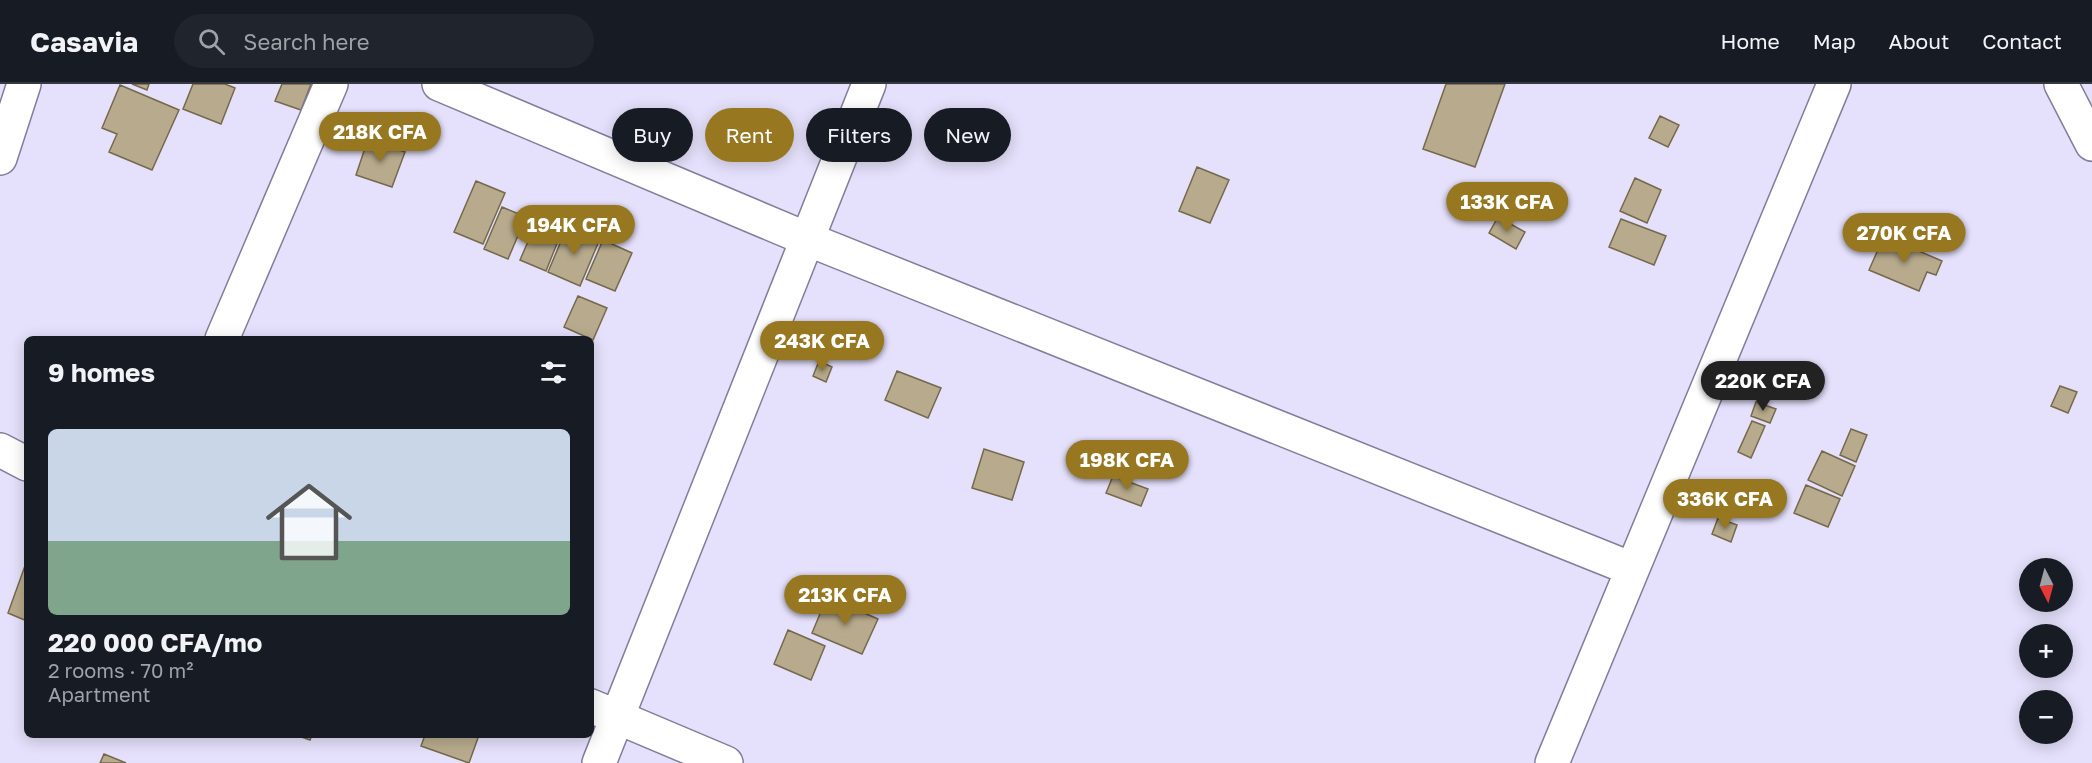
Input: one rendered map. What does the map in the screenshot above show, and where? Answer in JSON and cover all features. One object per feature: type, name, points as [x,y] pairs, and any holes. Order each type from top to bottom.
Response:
[{"type":"street","points":[[0,158],[24,84]]},
{"type":"street","points":[[223,336],[331,84]]},
{"type":"street","points":[[439,84],[807,239],[1632,570]]},
{"type":"street","points":[[599,763],[604,711],[807,239],[869,84]]},
{"type":"street","points":[[1552,763],[1834,84]]},
{"type":"street","points":[[2061,84],[2091,145]]},
{"type":"street","points":[[0,450],[24,462]]},
{"type":"street","points":[[604,711],[726,763]]},
{"type":"building","points":[[132,84],[149,84],[147,90]]},
{"type":"building","points":[[193,84],[225,84],[235,88],[221,124],[183,109]]},
{"type":"building","points":[[282,84],[311,84],[301,110],[275,101]]},
{"type":"building","points":[[1446,84],[1505,84],[1475,167],[1423,149]]},
{"type":"building","points":[[120,85],[179,110],[152,170],[109,152],[117,134],[102,128]]},
{"type":"building","points":[[1660,116],[1679,125],[1668,147],[1649,138]]},
{"type":"building","points":[[368,139],[405,152],[392,187],[356,175]]},
{"type":"building","points":[[1197,167],[1229,180],[1210,223],[1179,211]]},
{"type":"building","points":[[1635,178],[1661,190],[1647,223],[1620,211]]},
{"type":"building","points":[[476,181],[505,193],[483,244],[454,232]]},
{"type":"building","points":[[502,207],[526,217],[508,259],[484,249]]},
{"type":"building","points":[[540,210],[566,222],[559,238],[533,227]]},
{"type":"building","points":[[1498,217],[1525,232],[1516,249],[1489,233]]},
{"type":"building","points":[[1621,219],[1666,236],[1654,265],[1609,247]]},
{"type":"building","points":[[567,227],[599,241],[580,286],[548,272]]},
{"type":"building","points":[[533,230],[558,241],[546,271],[520,260]]},
{"type":"building","points":[[1884,236],[1942,261],[1936,275],[1927,272],[1919,291],[1869,270]]},
{"type":"building","points":[[603,240],[632,253],[615,291],[586,279]]},
{"type":"building","points":[[578,296],[607,308],[594,338],[564,327]]},
{"type":"building","points":[[819,361],[832,367],[826,382],[813,376]]},
{"type":"building","points":[[897,371],[941,388],[928,418],[885,400]]},
{"type":"building","points":[[2060,386],[2077,392],[2068,413],[2051,406]]},
{"type":"building","points":[[1756,402],[1776,409],[1770,423],[1751,416]]},
{"type":"building","points":[[1752,421],[1765,426],[1751,458],[1738,452]]},
{"type":"building","points":[[1851,429],[1867,435],[1856,462],[1840,455]]},
{"type":"building","points":[[984,449],[1024,462],[1012,500],[972,488]]},
{"type":"building","points":[[1822,451],[1855,466],[1842,496],[1808,480]]},
{"type":"building","points":[[1113,476],[1148,489],[1141,506],[1106,493]]},
{"type":"building","points":[[1806,485],[1840,499],[1828,527],[1794,513]]},
{"type":"building","points":[[1718,518],[1737,525],[1731,542],[1712,534]]},
{"type":"building","points":[[24,569],[24,620],[8,613]]},
{"type":"building","points":[[827,597],[878,619],[862,654],[812,633]]},
{"type":"building","points":[[788,630],[825,646],[811,680],[774,664]]},
{"type":"building","points":[[424,738],[478,738],[469,763],[421,746]]},
{"type":"building","points":[[104,754],[126,763],[100,763]]}]
